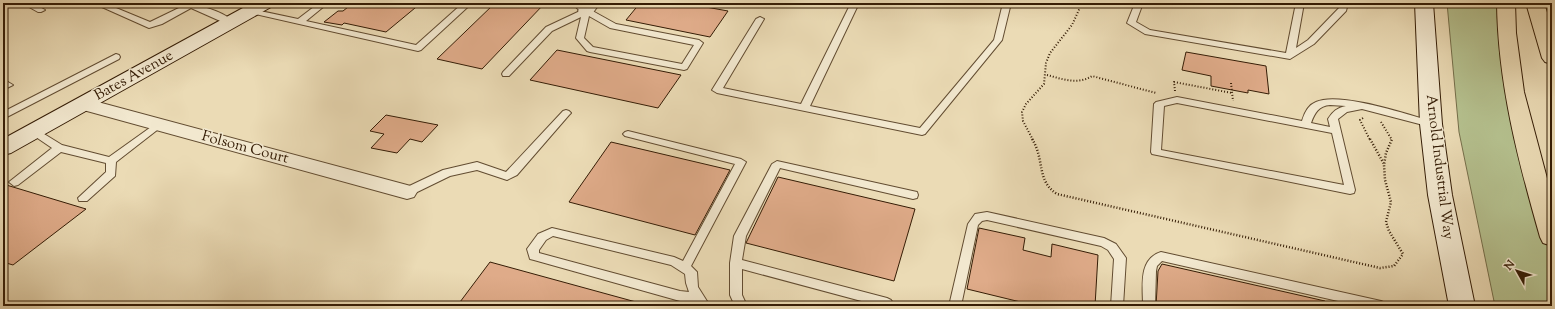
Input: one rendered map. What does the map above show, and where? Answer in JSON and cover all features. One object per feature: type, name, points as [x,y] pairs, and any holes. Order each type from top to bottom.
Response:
[{"type":"highway","points":[[1506,3],[1506,23],[1513,82],[1536,183],[1552,237]]},
{"type":"highway","points":[[1535,3],[1552,58]]},
{"type":"street","name":"Arnold Industrial Way","points":[[1424,3],[1431,124],[1440,195],[1462,306]]},
{"type":"street","name":"Bates Avenue","points":[[3,148],[258,7]]},
{"type":"street","name":"Folsom Court","points":[[83,104],[407,192]]},
{"type":"lane","points":[[26,3],[41,10]]},
{"type":"lane","points":[[97,3],[149,25],[159,22],[189,6]]},
{"type":"lane","points":[[180,3],[200,8],[230,22]]},
{"type":"lane","points":[[200,8],[210,3]]},
{"type":"lane","points":[[299,22],[324,3]]},
{"type":"lane","points":[[258,7],[299,22],[418,48],[468,3]]},
{"type":"lane","points":[[804,108],[855,3]]},
{"type":"lane","points":[[760,19],[717,90],[922,132],[998,40],[1008,3]]},
{"type":"lane","points":[[1139,3],[1131,23],[1148,32],[1290,56],[1311,42],[1343,9],[1344,3]]},
{"type":"lane","points":[[1290,56],[1300,3]]},
{"type":"lane","points":[[585,6],[613,26],[699,43],[684,67],[590,49],[580,38],[585,6]]},
{"type":"lane","points":[[506,74],[549,29],[585,6]]},
{"type":"lane","points":[[3,116],[116,57]]},
{"type":"lane","points":[[3,82],[8,85],[3,87]]},
{"type":"lane","points":[[1336,131],[1178,100],[1159,104],[1156,152],[1350,190],[1336,131],[1333,119],[1340,111],[1349,108],[1431,124]]},
{"type":"lane","points":[[1305,125],[1314,107],[1320,103],[1338,101],[1375,113]]},
{"type":"lane","points":[[407,192],[447,173],[477,166],[507,176],[513,172],[566,113]]},
{"type":"lane","points":[[33,132],[59,148],[111,160],[158,125]]},
{"type":"lane","points":[[628,134],[741,162],[685,267]]},
{"type":"lane","points":[[14,182],[59,148]]},
{"type":"lane","points":[[83,198],[111,173],[111,160]]},
{"type":"lane","points":[[741,306],[736,295],[736,263],[740,236],[777,164],[913,195]]},
{"type":"lane","points":[[955,306],[973,224],[979,217],[987,216],[1104,242],[1112,247],[1120,258],[1117,306]]},
{"type":"lane","points":[[552,232],[674,261],[691,272],[690,286],[701,302],[534,256],[533,249],[542,237],[552,232]]},
{"type":"lane","points":[[1149,306],[1150,266],[1155,258],[1161,256],[1381,306]]},
{"type":"lane","points":[[736,263],[887,304]]},
{"type":"path","points":[[1082,3],[1071,27],[1050,53],[1046,64],[1047,75],[1044,85],[1022,109],[1022,117],[1040,155],[1042,175],[1046,186],[1053,192],[1067,198],[1380,268],[1394,267],[1399,263],[1403,254],[1389,231],[1386,222],[1391,202],[1384,180],[1384,165],[1386,153],[1392,139],[1375,113],[1360,120],[1372,139],[1373,147],[1384,165]]},
{"type":"path","points":[[1047,75],[1079,81],[1088,80],[1092,76],[1133,88],[1161,94]]},
{"type":"path","points":[[1175,93],[1174,82],[1232,93]]},
{"type":"path","points":[[1231,83],[1234,111]]},
{"type":"green space","points":[[1447,3],[1506,3],[1552,237],[1552,306],[1495,306],[1459,132]]},
{"type":"building","points":[[353,3],[421,3],[386,32],[344,23],[342,25],[324,22],[338,11],[343,11]]},
{"type":"building","points":[[495,3],[545,3],[482,69],[437,59]]},
{"type":"building","points":[[640,3],[684,3],[728,11],[710,37],[626,20]]},
{"type":"building","points":[[557,50],[681,75],[658,108],[530,80]]},
{"type":"building","points":[[1186,52],[1266,66],[1269,94],[1248,90],[1248,93],[1211,86],[1211,76],[1182,70]]},
{"type":"building","points":[[386,115],[438,125],[422,142],[410,139],[397,153],[371,148],[384,134],[370,131]]},
{"type":"building","points":[[611,142],[730,170],[695,235],[569,202]]},
{"type":"building","points":[[778,177],[915,209],[894,281],[746,243]]},
{"type":"building","points":[[3,184],[86,209],[13,265],[3,262]]},
{"type":"building","points":[[979,228],[1025,238],[1023,250],[1051,257],[1052,244],[1098,255],[1095,306],[1037,306],[967,289]]},
{"type":"building","points":[[490,262],[636,302],[635,306],[457,306]]},
{"type":"building","points":[[1162,264],[1325,301],[1325,306],[1156,306],[1158,271]]}]
